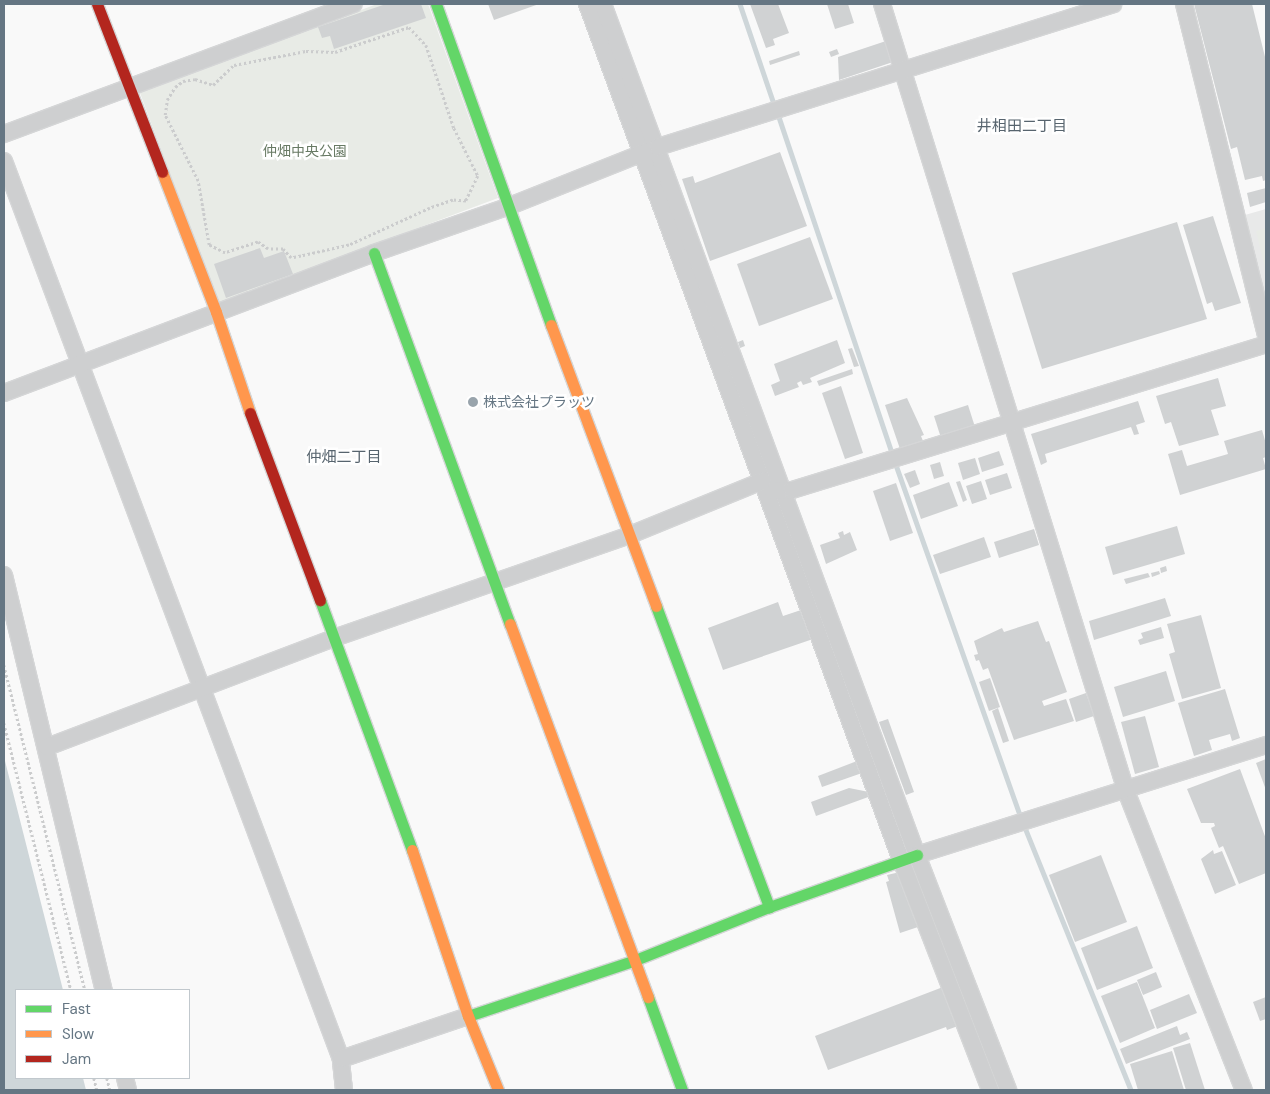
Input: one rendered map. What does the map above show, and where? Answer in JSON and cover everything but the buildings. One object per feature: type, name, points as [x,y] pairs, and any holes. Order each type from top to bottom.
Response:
[{"type":"street","points":[[97,4],[216,312],[235,372],[396,804],[468,1016],[498,1090]]},
{"type":"street","points":[[4,134],[354,4]]},
{"type":"street","points":[[436,4],[507,207],[769,907]]},
{"type":"street","points":[[587,4],[640,155],[771,488],[909,857],[990,1090]]},
{"type":"street","points":[[603,4],[658,147],[771,488]]},
{"type":"street","points":[[882,4],[1126,791],[1244,1090]]},
{"type":"street","points":[[4,392],[81,365],[374,253],[507,207],[658,147],[1113,4]]},
{"type":"street","points":[[1184,4],[1266,335]]},
{"type":"street","points":[[4,161],[341,1060],[344,1090]]},
{"type":"street","points":[[374,253],[682,1090]]},
{"type":"street","points":[[47,747],[334,638],[630,534],[771,488],[1013,423],[1266,344]]},
{"type":"street","points":[[4,575],[47,747],[104,989]]},
{"type":"street","points":[[341,1060],[634,960],[769,907],[909,857],[1126,791],[1266,745]]},
{"type":"street","points":[[909,857],[1008,1090]]},
{"type":"path","points":[[409,27],[426,45],[454,128],[478,176],[466,201],[453,200],[430,208],[348,245],[291,258],[283,249],[268,249],[258,242],[225,253],[209,245],[198,181],[165,115],[167,100],[175,87],[195,79],[212,85],[234,65],[306,51],[335,52],[398,31],[409,27]]},
{"type":"path","points":[[4,665],[85,989]]},
{"type":"path","points":[[4,722],[72,989]]},
{"type":"shaded area","points":[[1266,209],[1266,304],[1245,215]]},
{"type":"shaded area","points":[[4,757],[63,989],[15,989],[15,1079],[83,1079],[86,1090],[4,1090]]},
{"type":"green space","name":"仲畑中央公園","points":[[377,4],[428,4],[498,198],[218,303],[140,93]]},
{"type":"green space","points":[[1266,228],[1266,272],[1256,231]]},
{"type":"waterway","points":[[740,4],[775,107]]},
{"type":"waterway","points":[[778,114],[893,455]]},
{"type":"waterway","points":[[895,462],[1021,818]]},
{"type":"waterway","points":[[1024,825],[1131,1090]]},
{"type":"waterway","points":[[973,1021],[989,1066]]},
{"type":"traffic: fast","points":[[436,4],[551,325]]},
{"type":"traffic: fast","points":[[374,253],[510,624]]},
{"type":"traffic: fast","points":[[320,600],[412,850]]},
{"type":"traffic: fast","points":[[656,606],[769,907]]},
{"type":"traffic: fast","points":[[468,1016],[635,960],[769,907],[917,855]]},
{"type":"traffic: fast","points":[[648,997],[682,1090]]},
{"type":"traffic: slow","points":[[162,172],[216,312],[250,413]]},
{"type":"traffic: slow","points":[[551,325],[656,606]]},
{"type":"traffic: slow","points":[[510,624],[648,997]]},
{"type":"traffic: slow","points":[[412,850],[468,1016],[498,1090]]},
{"type":"traffic: jam","points":[[97,4],[162,172]]},
{"type":"traffic: jam","points":[[250,413],[320,600]]},
{"type":"place","name":"株式会社プラッツ","points":[[473,402]]},
{"type":"district","name":"井相田二丁目","points":[[1022,127]]},
{"type":"district","name":"仲畑二丁目","points":[[344,458]]}]
